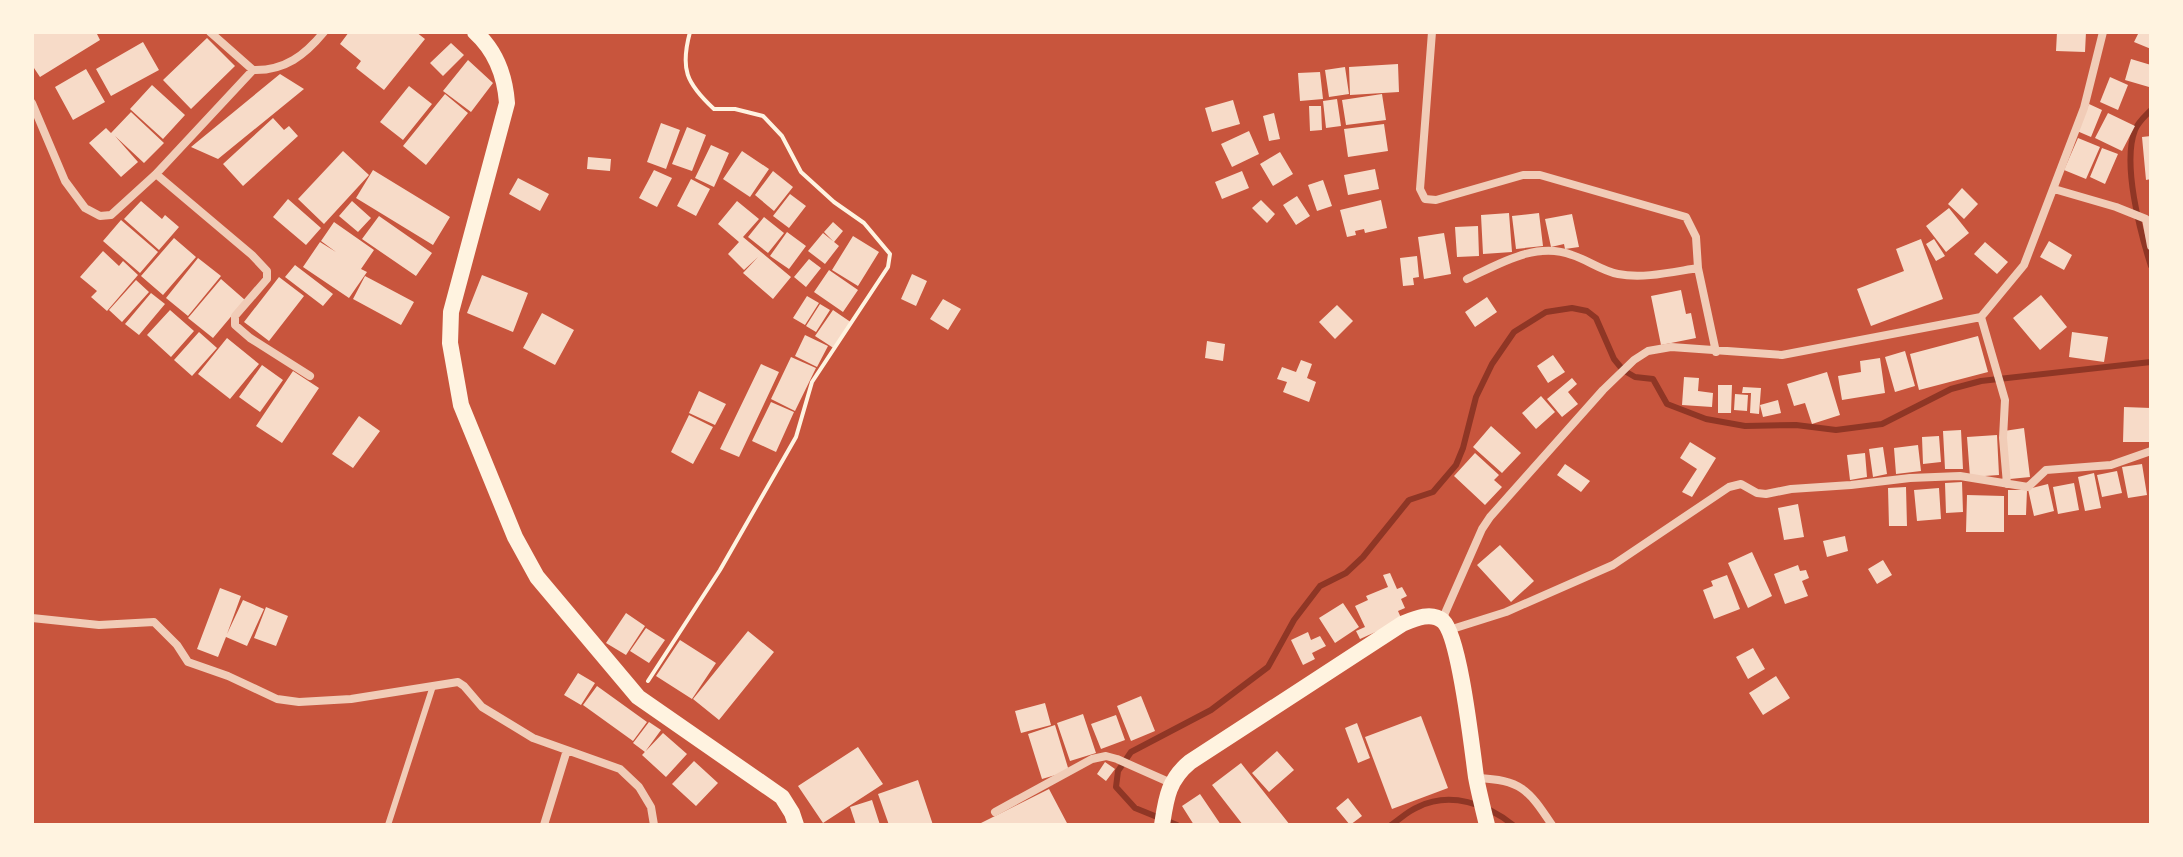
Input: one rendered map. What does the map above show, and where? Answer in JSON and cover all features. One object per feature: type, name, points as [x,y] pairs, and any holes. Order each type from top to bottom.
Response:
[{"type":"main road","points":[[475,32],[499,64],[506,83],[507,103],[451,312],[450,343],[461,405],[526,560],[552,596],[638,697],[782,797],[796,825]]},
{"type":"main road","points":[[1162,825],[1168,790],[1179,771],[1190,762],[1402,624],[1435,617],[1446,625],[1465,695],[1477,784],[1487,825]]},
{"type":"street","points":[[210,32],[253,70]]},
{"type":"street","points":[[32,103],[65,181],[85,208],[100,216],[111,215],[156,174],[253,70],[283,66],[311,48],[324,32]]},
{"type":"street","points":[[1432,32],[1420,189],[1425,199],[1436,200],[1523,175],[1540,175],[1686,217],[1696,237],[1698,268],[1716,352]]},
{"type":"street","points":[[1446,625],[1482,529],[1490,517],[1634,360],[1660,347],[1782,355],[1981,317],[2024,265],[2084,108],[2103,32]]},
{"type":"street","points":[[156,174],[267,271],[267,279],[233,321],[250,338],[310,376]]},
{"type":"street","points":[[2054,189],[2146,219],[2151,246]]},
{"type":"street","points":[[1467,279],[1523,253],[1546,251],[1569,253],[1618,274],[1670,273],[1698,268]]},
{"type":"street","points":[[1981,317],[2005,400],[2003,438],[2007,484]]},
{"type":"street","points":[[1446,625],[1506,612],[1613,565],[1729,487],[1741,484],[1757,493],[1766,494],[1791,489],[1960,476],[2028,487],[2046,470],[2111,465],[2151,451]]},
{"type":"street","points":[[33,617],[99,625],[154,622],[177,645],[188,662],[228,676],[277,699],[299,702],[351,699],[458,682],[482,707],[533,738],[620,769],[639,787],[651,807],[654,825]]},
{"type":"street","points":[[544,825],[567,750]]},
{"type":"street","points":[[995,812],[1092,759],[1106,756],[1141,769],[1168,790]]},
{"type":"street","points":[[1477,784],[1508,780],[1528,792],[1552,825]]},
{"type":"lane","points":[[388,825],[433,686]]},
{"type":"path","points":[[638,697],[720,570],[796,437],[812,382],[888,267],[890,254],[864,223],[834,202],[801,172],[782,136],[763,116],[735,109],[714,109],[699,95],[685,73],[685,51],[690,32]]},
{"type":"building","points":[[32,32],[96,32],[100,40],[40,77],[32,65]]},
{"type":"building","points":[[349,32],[416,32],[425,39],[384,90],[356,68],[361,61],[340,44]]},
{"type":"building","points":[[2057,32],[2086,32],[2085,52],[2056,51]]},
{"type":"building","points":[[2139,32],[2151,32],[2151,49],[2134,42]]},
{"type":"building","points":[[207,38],[235,66],[191,109],[163,80]]},
{"type":"building","points":[[143,42],[159,70],[111,96],[96,69]]},
{"type":"building","points":[[451,43],[464,55],[443,76],[430,63]]},
{"type":"building","points":[[2131,59],[2151,65],[2149,87],[2125,80]]},
{"type":"building","points":[[468,60],[493,83],[471,112],[443,91]]},
{"type":"building","points":[[1398,64],[1399,92],[1350,95],[1349,67]]},
{"type":"building","points":[[1345,67],[1349,94],[1329,97],[1325,70]]},
{"type":"building","points":[[86,69],[105,102],[73,120],[55,87]]},
{"type":"building","points":[[1320,72],[1323,99],[1300,101],[1298,73]]},
{"type":"building","points":[[280,74],[304,89],[218,159],[191,147]]},
{"type":"building","points":[[2110,77],[2128,85],[2118,110],[2100,102]]},
{"type":"building","points":[[152,85],[185,115],[163,139],[130,109]]},
{"type":"building","points":[[409,86],[432,104],[403,140],[380,122]]},
{"type":"building","points":[[445,94],[468,113],[426,165],[403,146]]},
{"type":"building","points":[[1382,94],[1386,120],[1346,125],[1342,100]]},
{"type":"building","points":[[1337,99],[1341,126],[1326,128],[1323,101]]},
{"type":"building","points":[[1233,100],[1240,124],[1212,132],[1205,108]]},
{"type":"building","points":[[2089,104],[2102,110],[2091,137],[2077,131]]},
{"type":"building","points":[[1309,106],[1321,106],[1322,130],[1310,131]]},
{"type":"building","points":[[131,112],[164,143],[144,163],[115,136],[138,162],[121,177],[89,143],[106,128],[111,133]]},
{"type":"building","points":[[1274,113],[1280,139],[1269,141],[1263,116]]},
{"type":"building","points":[[2108,113],[2135,126],[2122,151],[2095,138]]},
{"type":"building","points":[[273,118],[284,130],[289,126],[298,136],[243,186],[223,164]]},
{"type":"building","points":[[661,123],[680,130],[666,169],[647,162]]},
{"type":"building","points":[[1384,124],[1388,151],[1348,157],[1344,129]]},
{"type":"building","points":[[687,127],[706,135],[692,171],[672,164]]},
{"type":"building","points":[[1249,131],[1259,154],[1232,167],[1221,144]]},
{"type":"building","points":[[2151,136],[2151,179],[2146,180],[2142,137]]},
{"type":"building","points":[[2078,138],[2100,147],[2086,179],[2064,170]]},
{"type":"building","points":[[711,145],[729,153],[714,187],[695,178]]},
{"type":"building","points":[[2102,148],[2118,154],[2105,184],[2090,177]]},
{"type":"building","points":[[343,151],[369,175],[324,224],[298,199]]},
{"type":"building","points":[[742,151],[769,169],[750,197],[723,179]]},
{"type":"building","points":[[1280,152],[1293,174],[1273,186],[1260,164]]},
{"type":"building","points":[[588,157],[611,159],[610,171],[587,169]]},
{"type":"building","points":[[1375,169],[1379,189],[1348,195],[1344,175]]},
{"type":"building","points":[[373,170],[450,217],[433,245],[356,198]]},
{"type":"building","points":[[654,170],[672,178],[657,207],[639,198]]},
{"type":"building","points":[[773,171],[793,187],[774,211],[755,195]]},
{"type":"building","points":[[1242,171],[1249,188],[1222,199],[1215,182]]},
{"type":"building","points":[[518,178],[549,194],[540,211],[509,194]]},
{"type":"building","points":[[691,179],[710,189],[696,216],[677,206]]},
{"type":"building","points":[[1323,180],[1332,206],[1317,211],[1308,185]]},
{"type":"building","points":[[1962,188],[1978,204],[1964,219],[1948,204]]},
{"type":"building","points":[[790,194],[806,206],[789,228],[773,216]]},
{"type":"building","points":[[1297,196],[1310,216],[1296,225],[1283,205]]},
{"type":"building","points":[[288,199],[321,228],[306,245],[273,217]]},
{"type":"building","points":[[1261,200],[1275,214],[1267,223],[1252,208]]},
{"type":"building","points":[[1381,200],[1387,228],[1365,233],[1364,229],[1355,231],[1356,235],[1347,237],[1340,210]]},
{"type":"building","points":[[141,201],[162,219],[165,215],[179,227],[159,250],[124,219]]},
{"type":"building","points":[[352,201],[371,218],[358,232],[339,216]]},
{"type":"building","points":[[737,201],[759,219],[743,237],[791,277],[773,299],[743,273],[758,257],[744,270],[728,254],[739,242],[718,224]]},
{"type":"building","points":[[1949,208],[1969,233],[1946,252],[1926,226]]},
{"type":"building","points":[[1509,213],[1512,252],[1483,254],[1481,215]]},
{"type":"building","points":[[1539,213],[1543,246],[1516,249],[1512,216]]},
{"type":"building","points":[[1572,214],[1579,247],[1565,249],[1564,244],[1551,247],[1545,219]]},
{"type":"building","points":[[379,216],[432,253],[416,276],[362,239]]},
{"type":"building","points":[[764,217],[784,233],[768,253],[748,237]]},
{"type":"building","points":[[121,220],[158,252],[140,273],[103,241]]},
{"type":"building","points":[[334,222],[374,250],[361,269],[367,272],[349,298],[303,267],[320,242],[336,252],[321,241]]},
{"type":"building","points":[[833,222],[843,231],[834,242],[824,232]]},
{"type":"building","points":[[1478,226],[1479,256],[1457,257],[1455,227]]},
{"type":"building","points":[[787,232],[806,246],[789,269],[770,256]]},
{"type":"building","points":[[823,233],[839,246],[825,264],[808,251]]},
{"type":"building","points":[[1444,233],[1451,274],[1424,279],[1418,237]]},
{"type":"building","points":[[853,236],[879,252],[858,286],[832,270]]},
{"type":"building","points":[[174,238],[196,257],[163,295],[141,276]]},
{"type":"building","points":[[1921,239],[1943,299],[1871,326],[1857,289],[1904,271],[1896,249]]},
{"type":"building","points":[[1934,239],[1945,256],[1936,261],[1926,244]]},
{"type":"building","points":[[2049,241],[2072,255],[2064,270],[2040,257]]},
{"type":"building","points":[[1985,242],[2008,262],[1997,274],[1974,254]]},
{"type":"building","points":[[103,251],[119,266],[123,261],[138,275],[107,311],[91,297],[97,291],[80,277]]},
{"type":"building","points":[[1417,256],[1419,277],[1413,278],[1414,285],[1403,286],[1400,258]]},
{"type":"building","points":[[198,258],[221,276],[188,316],[166,298]]},
{"type":"building","points":[[809,259],[821,268],[806,287],[794,277]]},
{"type":"building","points":[[295,265],[333,294],[323,306],[285,277]]},
{"type":"building","points":[[829,270],[858,290],[843,312],[814,292]]},
{"type":"building","points":[[912,274],[927,281],[916,306],[901,299]]},
{"type":"building","points":[[482,275],[528,293],[513,332],[467,313]]},
{"type":"building","points":[[365,276],[414,302],[401,325],[353,299]]},
{"type":"building","points":[[279,277],[304,296],[269,341],[244,322]]},
{"type":"building","points":[[221,279],[245,300],[213,338],[188,318]]},
{"type":"building","points":[[136,280],[149,292],[122,322],[109,310]]},
{"type":"building","points":[[1681,290],[1686,314],[1691,313],[1696,338],[1661,345],[1651,296]]},
{"type":"building","points":[[151,293],[165,304],[139,335],[125,324]]},
{"type":"building","points":[[2041,295],[2067,327],[2040,350],[2013,318]]},
{"type":"building","points":[[807,296],[819,303],[805,325],[793,318]]},
{"type":"building","points":[[1487,297],[1497,312],[1475,327],[1465,312]]},
{"type":"building","points":[[943,299],[961,309],[948,330],[930,319]]},
{"type":"building","points":[[820,304],[830,310],[816,332],[806,326]]},
{"type":"building","points":[[1337,305],[1353,321],[1335,339],[1319,322]]},
{"type":"building","points":[[170,310],[194,331],[171,357],[147,335]]},
{"type":"building","points":[[833,310],[852,323],[835,349],[815,336]]},
{"type":"building","points":[[542,313],[574,330],[555,365],[523,348]]},
{"type":"building","points":[[199,332],[217,348],[192,376],[174,360]]},
{"type":"building","points":[[2072,332],[2108,337],[2104,362],[2069,357]]},
{"type":"building","points":[[805,335],[828,346],[817,367],[795,356]]},
{"type":"building","points":[[1978,336],[1988,372],[1919,390],[1910,354]]},
{"type":"building","points":[[227,338],[259,364],[230,399],[198,374]]},
{"type":"building","points":[[1207,341],[1225,344],[1223,361],[1205,358]]},
{"type":"building","points":[[1905,351],[1915,386],[1895,392],[1885,357]]},
{"type":"building","points":[[1553,355],[1565,372],[1548,383],[1537,366]]},
{"type":"building","points":[[791,357],[816,368],[795,411],[771,399]]},
{"type":"building","points":[[1880,358],[1885,393],[1842,400],[1838,376],[1861,372],[1860,361]]},
{"type":"building","points":[[1301,360],[1312,364],[1307,378],[1316,382],[1309,402],[1283,392],[1287,382],[1277,379],[1282,367],[1296,372]]},
{"type":"building","points":[[761,364],[779,372],[739,457],[720,449]]},
{"type":"building","points":[[262,365],[283,380],[260,412],[239,397]]},
{"type":"building","points":[[293,371],[319,388],[282,443],[256,426]]},
{"type":"building","points":[[1827,372],[1840,415],[1812,424],[1805,403],[1794,406],[1787,384]]},
{"type":"building","points":[[1684,377],[1699,378],[1698,391],[1713,393],[1712,407],[1682,405]]},
{"type":"building","points":[[1572,378],[1577,384],[1568,392],[1578,404],[1562,417],[1547,399]]},
{"type":"building","points":[[1718,385],[1732,385],[1731,413],[1718,413]]},
{"type":"building","points":[[1743,387],[1761,388],[1759,414],[1750,413],[1751,393],[1742,393]]},
{"type":"building","points":[[699,391],[726,404],[715,425],[689,413]]},
{"type":"building","points":[[1735,394],[1748,395],[1747,411],[1734,410]]},
{"type":"building","points":[[1541,396],[1555,412],[1536,429],[1522,413]]},
{"type":"building","points":[[1778,400],[1781,413],[1763,417],[1760,405]]},
{"type":"building","points":[[771,402],[794,412],[776,452],[752,441]]},
{"type":"building","points":[[2124,407],[2151,408],[2151,442],[2123,442]]},
{"type":"building","points":[[689,415],[713,427],[693,464],[671,452]]},
{"type":"building","points":[[359,416],[380,431],[353,468],[332,454]]},
{"type":"building","points":[[1491,426],[1521,453],[1502,473],[1473,447]]},
{"type":"building","points":[[2024,428],[2030,477],[2010,479],[2004,431]]},
{"type":"building","points":[[1961,430],[1963,469],[1945,469],[1943,431]]},
{"type":"building","points":[[1997,435],[1999,475],[1970,477],[1967,437]]},
{"type":"building","points":[[1939,436],[1941,462],[1923,464],[1922,437]]},
{"type":"building","points":[[1690,442],[1716,458],[1692,497],[1682,492],[1697,469],[1680,458]]},
{"type":"building","points":[[1918,445],[1921,471],[1896,474],[1894,448]]},
{"type":"building","points":[[1883,447],[1887,474],[1873,477],[1869,449]]},
{"type":"building","points":[[1475,453],[1499,475],[1494,480],[1502,487],[1485,505],[1454,476]]},
{"type":"building","points":[[1865,453],[1867,477],[1850,480],[1847,455]]},
{"type":"building","points":[[1565,464],[1590,481],[1581,492],[1557,475]]},
{"type":"building","points":[[2142,464],[2147,495],[2128,498],[2122,467]]},
{"type":"building","points":[[2117,471],[2122,493],[2102,497],[2097,475]]},
{"type":"building","points":[[2094,473],[2101,508],[2085,511],[2078,477]]},
{"type":"building","points":[[1962,482],[1963,512],[1946,513],[1945,483]]},
{"type":"building","points":[[2074,483],[2079,510],[2058,514],[2053,487]]},
{"type":"building","points":[[2048,484],[2054,511],[2034,516],[2028,489]]},
{"type":"building","points":[[1906,487],[1907,526],[1889,526],[1888,488]]},
{"type":"building","points":[[1939,488],[1941,519],[1917,521],[1914,490]]},
{"type":"building","points":[[2008,490],[2027,490],[2026,515],[2008,515]]},
{"type":"building","points":[[1967,495],[2004,496],[2004,532],[1966,532]]},
{"type":"building","points":[[1798,504],[1804,537],[1784,540],[1778,508]]},
{"type":"building","points":[[1845,536],[1848,551],[1827,557],[1823,541]]},
{"type":"building","points":[[1500,545],[1534,581],[1511,602],[1477,565]]},
{"type":"building","points":[[1752,552],[1772,596],[1748,608],[1728,563]]},
{"type":"building","points":[[1883,560],[1892,575],[1877,584],[1868,569]]},
{"type":"building","points":[[1798,565],[1800,571],[1806,570],[1809,578],[1802,581],[1808,596],[1785,604],[1774,574]]},
{"type":"building","points":[[1390,573],[1397,589],[1402,587],[1407,596],[1401,599],[1405,608],[1398,611],[1402,620],[1360,639],[1356,631],[1365,627],[1355,606],[1368,600],[1366,596],[1388,587],[1383,575]]},
{"type":"building","points":[[1727,575],[1740,609],[1714,619],[1703,590],[1713,586],[1711,581]]},
{"type":"building","points":[[220,588],[241,596],[227,634],[243,600],[264,609],[247,646],[226,637],[218,657],[197,649]]},
{"type":"building","points":[[1343,603],[1359,627],[1335,643],[1319,618]]},
{"type":"building","points":[[266,607],[288,616],[276,646],[254,638]]},
{"type":"building","points":[[626,613],[645,626],[626,655],[606,643]]},
{"type":"building","points":[[646,628],[665,640],[649,663],[630,651]]},
{"type":"building","points":[[748,631],[774,652],[719,720],[693,699]]},
{"type":"building","points":[[1308,632],[1311,640],[1320,636],[1326,646],[1312,653],[1315,659],[1303,665],[1291,640]]},
{"type":"building","points":[[680,640],[716,663],[692,699],[656,676]]},
{"type":"building","points":[[1753,648],[1765,669],[1748,679],[1736,657]]},
{"type":"building","points":[[578,673],[595,683],[581,705],[564,695]]},
{"type":"building","points":[[1776,676],[1790,698],[1763,715],[1749,693]]},
{"type":"building","points":[[597,686],[647,722],[633,741],[583,705]]},
{"type":"building","points":[[1141,696],[1155,731],[1131,741],[1117,706]]},
{"type":"building","points":[[1045,703],[1051,725],[1021,733],[1015,711]]},
{"type":"building","points":[[1083,714],[1096,753],[1070,761],[1057,723]]},
{"type":"building","points":[[1116,715],[1125,740],[1101,749],[1091,724]]},
{"type":"building","points":[[1421,716],[1448,788],[1392,809],[1365,737]]},
{"type":"building","points":[[649,722],[661,730],[645,752],[633,743]]},
{"type":"building","points":[[1357,723],[1370,758],[1358,763],[1345,728]]},
{"type":"building","points":[[1055,725],[1069,771],[1042,779],[1028,734]]},
{"type":"building","points":[[663,733],[687,754],[666,777],[642,755]]},
{"type":"building","points":[[858,747],[883,784],[823,823],[798,786]]},
{"type":"building","points":[[1277,751],[1294,770],[1269,792],[1252,773]]},
{"type":"building","points":[[694,761],[718,783],[696,806],[672,784]]},
{"type":"building","points":[[1105,762],[1115,769],[1106,781],[1097,774]]},
{"type":"building","points":[[1241,763],[1290,825],[1243,825],[1212,785]]},
{"type":"building","points":[[918,780],[933,825],[889,825],[878,794]]},
{"type":"building","points":[[1049,789],[1068,825],[977,825]]},
{"type":"building","points":[[1200,794],[1221,825],[1194,825],[1182,806]]},
{"type":"building","points":[[1348,798],[1362,816],[1350,825],[1336,808]]},
{"type":"building","points":[[872,800],[880,825],[856,825],[850,807]]},
{"type":"waterway","points":[[2151,110],[2135,130],[2130,160],[2138,217],[2151,266]]},
{"type":"waterway","points":[[1177,825],[1135,808],[1116,787],[1118,771],[1131,752],[1211,710],[1268,667],[1294,620],[1320,586],[1346,573],[1363,557],[1409,500],[1433,492],[1456,465],[1476,397],[1492,364],[1514,332],[1546,312],[1572,308],[1587,311],[1596,318],[1614,359],[1623,370],[1635,377],[1653,379],[1667,404],[1706,419],[1745,426],[1796,425],[1836,430],[1882,424],[1951,389],[1981,381],[2151,362]]},
{"type":"waterway","points":[[1391,825],[1414,809],[1443,800],[1480,806],[1513,825]]}]
